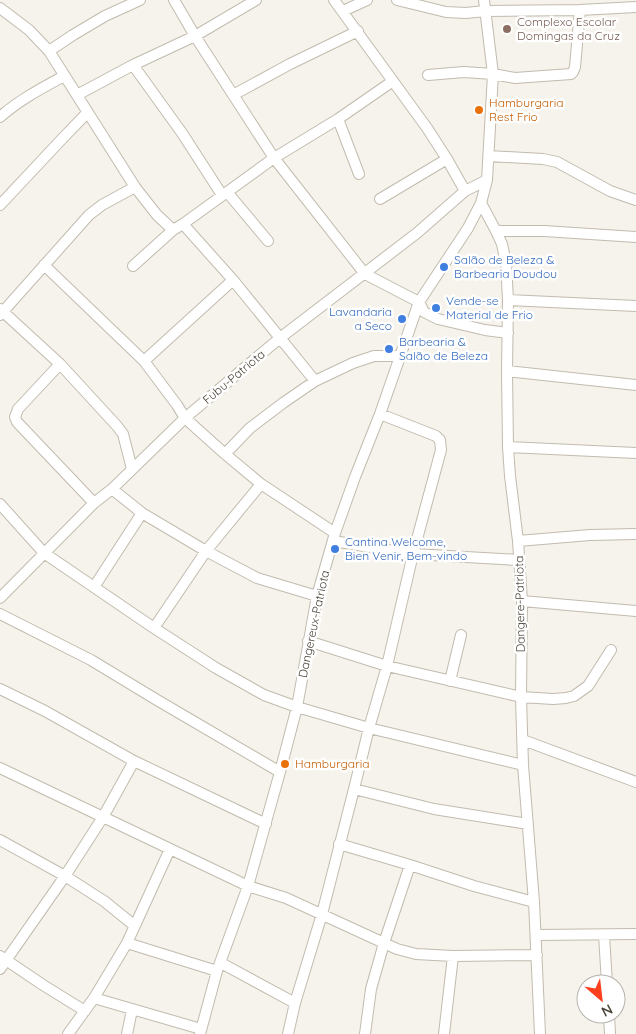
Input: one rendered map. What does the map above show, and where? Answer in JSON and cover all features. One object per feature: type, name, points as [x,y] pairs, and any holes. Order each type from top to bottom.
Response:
[{"type":"street","points":[[49,52],[105,16],[140,0]]},
{"type":"street","points":[[174,0],[195,36],[274,158],[365,274],[419,302],[424,312],[438,319],[485,330],[508,333]]},
{"type":"street","points":[[77,95],[133,65],[195,36],[256,0]]},
{"type":"street","points":[[334,0],[412,105],[465,191]]},
{"type":"street","points":[[343,11],[366,0]]},
{"type":"street","points":[[397,0],[446,12],[466,13],[636,7]]},
{"type":"street","points":[[481,203],[487,180],[492,74],[484,0]]},
{"type":"street","points":[[0,8],[29,30],[49,52],[135,187],[157,215],[173,230]]},
{"type":"street","points":[[428,75],[464,72],[515,78],[571,74],[574,72],[575,67],[580,10]]},
{"type":"street","points":[[233,95],[290,64],[358,31]]},
{"type":"street","points":[[133,65],[225,194],[268,241]]},
{"type":"street","points":[[0,117],[25,98],[64,76]]},
{"type":"street","points":[[133,266],[173,230],[274,158],[338,119],[393,81]]},
{"type":"street","points":[[0,205],[87,113]]},
{"type":"street","points":[[338,119],[359,174]]},
{"type":"street","points":[[489,156],[543,159],[557,162],[610,191],[636,200]]},
{"type":"street","points":[[380,199],[447,159]]},
{"type":"street","name":"Fubu-Patriota","points":[[0,598],[94,503],[112,489],[185,418],[280,338],[417,233],[465,191],[487,180]]},
{"type":"street","points":[[132,469],[123,434],[117,426],[60,364],[1,312],[68,237],[95,210],[135,187]]},
{"type":"street","name":"Dangere-Patriota","points":[[481,203],[502,244],[506,263],[508,300],[508,447],[522,600],[520,697],[536,935],[540,1034]]},
{"type":"street","name":"Dangereux-Patriota","points":[[201,1032],[219,967],[248,886],[280,772],[297,707],[317,596],[334,537],[419,302],[468,228],[481,203]]},
{"type":"street","points":[[183,224],[233,280],[315,381]]},
{"type":"street","points":[[496,231],[544,231],[636,237]]},
{"type":"street","points":[[44,265],[144,361],[185,418],[224,454],[261,484],[334,537],[413,554],[519,560]]},
{"type":"street","points":[[144,361],[233,280]]},
{"type":"street","points":[[508,300],[636,306]]},
{"type":"street","points":[[224,454],[250,428],[282,403],[315,381],[353,363],[374,356],[400,356]]},
{"type":"street","points":[[60,364],[18,408],[15,417],[17,422],[94,503]]},
{"type":"street","points":[[507,371],[636,384]]},
{"type":"street","points":[[288,1034],[295,1003],[322,914],[441,444],[436,436],[428,432],[380,414]]},
{"type":"street","points":[[508,447],[636,454]]},
{"type":"street","points":[[154,628],[206,551],[261,484]]},
{"type":"street","points":[[112,489],[142,512],[206,551],[257,578],[317,596]]},
{"type":"street","points":[[0,504],[44,553],[154,628],[223,672],[264,695],[297,707],[369,728],[524,765]]},
{"type":"street","points":[[94,587],[142,512]]},
{"type":"street","points":[[518,541],[590,535],[636,534]]},
{"type":"street","points":[[522,600],[636,611]]},
{"type":"street","points":[[0,614],[91,660],[280,772]]},
{"type":"street","points":[[450,681],[462,635]]},
{"type":"street","points":[[308,642],[386,666],[450,681],[520,697],[553,699],[574,696],[588,686],[611,650]]},
{"type":"street","points":[[0,689],[45,711],[134,760],[266,824]]},
{"type":"street","points":[[523,740],[636,782]]},
{"type":"street","points":[[85,1011],[2,962],[65,876],[103,816],[134,760]]},
{"type":"street","points":[[0,768],[248,886],[280,896],[397,949],[416,954],[453,956],[537,955]]},
{"type":"street","points":[[354,789],[434,809],[528,824]]},
{"type":"street","points":[[0,840],[65,876],[104,901],[135,926]]},
{"type":"street","points":[[339,844],[474,886],[534,902]]},
{"type":"street","points":[[68,1034],[94,998],[127,943],[170,849]]},
{"type":"street","points":[[365,1034],[372,989],[384,943],[410,865]]},
{"type":"street","points":[[536,935],[636,934]]},
{"type":"street","points":[[604,935],[606,974]]},
{"type":"street","points":[[127,943],[219,967],[295,1003]]},
{"type":"street","points":[[444,1034],[453,956]]},
{"type":"street","points":[[94,998],[201,1032]]},
{"type":"street","points":[[127,1034],[132,1010]]},
{"type":"place","name":"Complexo Escolar Domingas da Cruz","points":[[507,29]]},
{"type":"place","name":"Hamburgaria Rest Frio","points":[[479,110]]},
{"type":"place","name":"Salão de Beleza & Barbearia Doudou","points":[[444,267]]},
{"type":"place","name":"Vende-se Material de Frio","points":[[436,308]]},
{"type":"place","name":"Lavandaria a Seco","points":[[402,319]]},
{"type":"place","name":"Barbearia & Salão de Beleza","points":[[389,349]]},
{"type":"place","name":"Cantina Welcome, Bien Venir, Bem-vindo","points":[[335,549]]},
{"type":"place","name":"Hamburgaria","points":[[285,764]]}]
